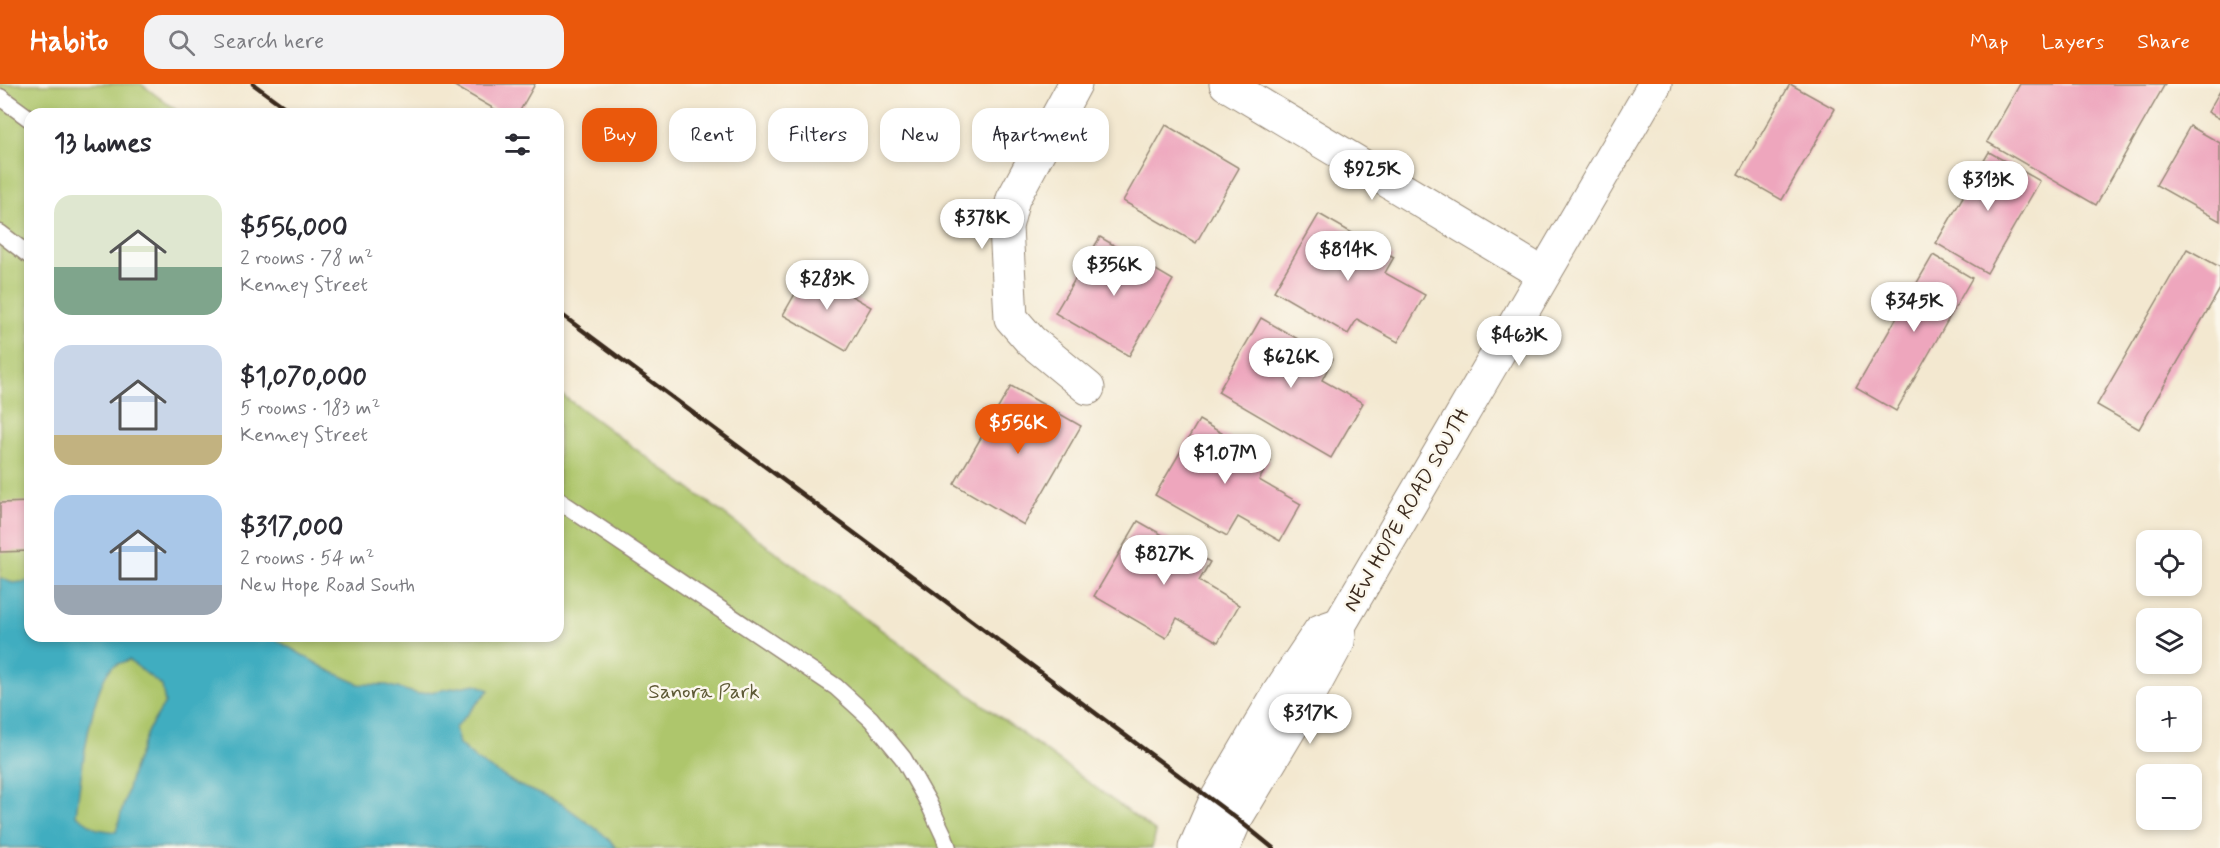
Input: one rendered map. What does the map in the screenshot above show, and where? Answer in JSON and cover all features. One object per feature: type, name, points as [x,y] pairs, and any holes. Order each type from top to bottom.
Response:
[{"type":"street","points":[[1075,84],[1013,199],[1006,228],[1011,318],[1031,341],[1088,388]]},
{"type":"street","points":[[1226,84],[1544,274]]},
{"type":"street","name":"NEW HOPE ROAD SOUTH","points":[[1223,848],[1236,818],[1301,710],[1338,642],[1340,624],[1655,84]]},
{"type":"street","name":"NEW HOPE ROAD SOUTH","points":[[1195,848],[1215,802],[1284,685],[1320,631],[1340,624]]},
{"type":"lane","points":[[0,97],[24,115]]},
{"type":"lane","points":[[0,233],[24,251]]},
{"type":"lane","points":[[564,504],[836,687],[871,719],[903,758],[928,802],[948,848]]},
{"type":"green space","name":"Sanora Park","points":[[0,84],[141,84],[173,108],[24,108],[24,642],[564,642],[564,396],[1156,832],[1152,848],[0,848]]},
{"type":"water","points":[[0,578],[13,583],[24,582],[24,642],[280,642],[328,670],[359,684],[387,685],[418,694],[476,684],[489,690],[455,728],[459,744],[478,761],[518,785],[562,804],[602,833],[617,848],[0,848]],"holes":[[[129,660],[162,686],[165,703],[148,730],[133,770],[116,832],[97,829],[76,815],[87,737],[104,678],[112,667]]]},
{"type":"building","points":[[451,84],[535,84],[521,108],[493,108]]},
{"type":"building","points":[[1790,84],[1835,109],[1782,200],[1738,175]]},
{"type":"building","points":[[2020,84],[2165,84],[2096,205],[1987,142]]},
{"type":"building","points":[[2220,91],[2220,119],[2208,112]]},
{"type":"building","points":[[1166,125],[1239,168],[1196,243],[1123,201]]},
{"type":"building","points":[[2190,126],[2220,143],[2220,221],[2156,185]]},
{"type":"building","points":[[1989,152],[2040,181],[1987,273],[1936,243]]},
{"type":"building","points":[[1319,214],[1394,257],[1385,273],[1425,295],[1398,342],[1357,319],[1348,334],[1274,291]]},
{"type":"building","points":[[1100,237],[1173,280],[1129,356],[1055,313]]},
{"type":"building","points":[[2187,249],[2220,267],[2220,289],[2139,429],[2097,405]]},
{"type":"building","points":[[1933,255],[1972,278],[1896,411],[1856,388]]},
{"type":"building","points":[[808,271],[871,307],[846,351],[783,315]]},
{"type":"building","points":[[1261,318],[1333,359],[1322,380],[1363,403],[1331,458],[1218,392]]},
{"type":"building","points":[[1011,386],[1081,426],[1024,525],[954,484]]},
{"type":"building","points":[[1199,420],[1270,461],[1259,480],[1301,504],[1280,541],[1238,517],[1227,536],[1155,495]]},
{"type":"building","points":[[24,502],[24,551],[0,552],[0,503]]},
{"type":"building","points":[[1138,521],[1210,562],[1199,581],[1239,605],[1218,642],[1177,618],[1166,638],[1094,596]]},
{"type":"railway","points":[[253,84],[286,108]]},
{"type":"railway","points":[[564,316],[1236,818],[1273,848]]}]
